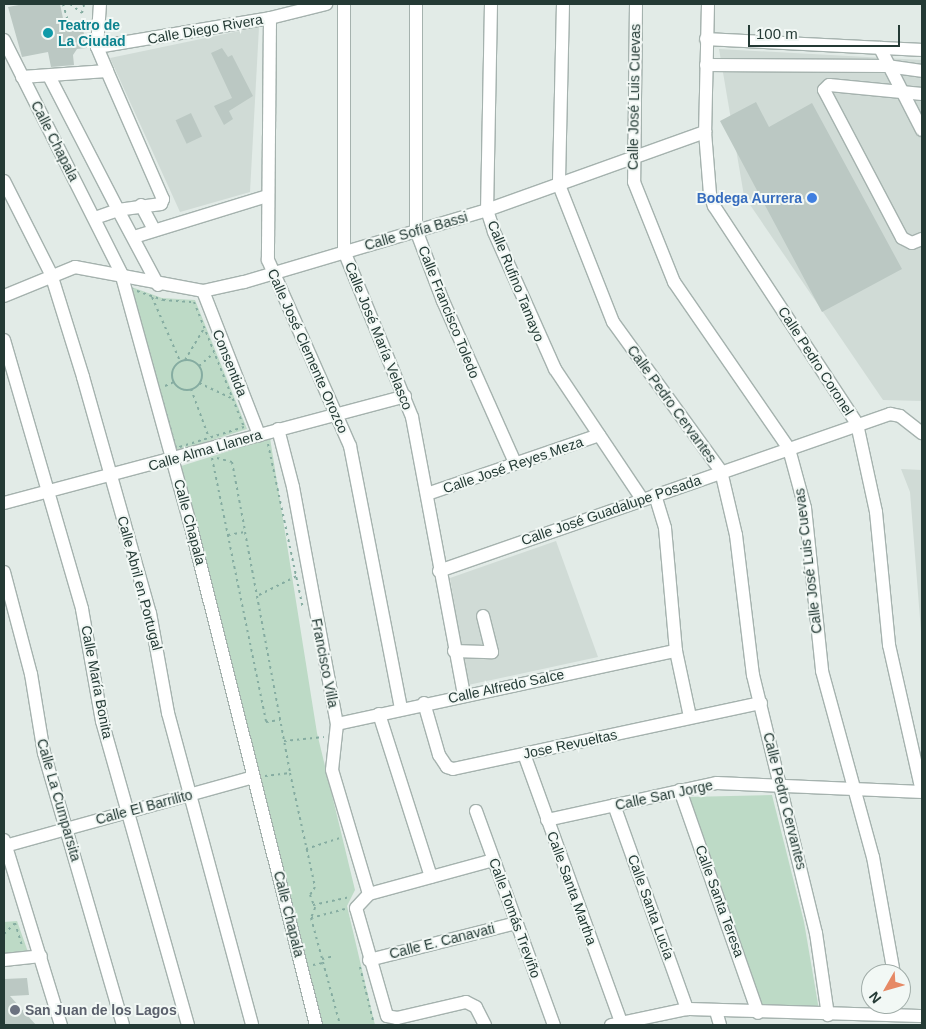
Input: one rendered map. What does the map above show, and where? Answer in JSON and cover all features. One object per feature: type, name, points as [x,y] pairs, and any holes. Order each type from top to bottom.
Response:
[{"type":"street","points":[[95,218],[141,205],[160,204],[163,199],[97,47],[100,4]]},
{"type":"street","name":"Calle Diego Rivera","points":[[97,47],[270,18],[326,4]]},
{"type":"street","name":"Calle José María Velasco","points":[[344,4],[344,251],[405,396],[427,494],[439,572],[464,694]]},
{"type":"street","name":"Calle Francisco Toledo","points":[[416,4],[416,230],[443,301],[516,463]]},
{"type":"street","name":"Calle Rufino Tamayo","points":[[491,4],[487,210],[546,352],[642,499]]},
{"type":"street","name":"Calle Pedro Cervantes","points":[[563,4],[560,185],[613,322],[721,471],[736,534],[748,650],[816,933],[828,1015]]},
{"type":"street","name":"Calle José Luis Cuevas","points":[[636,4],[631,157],[634,182],[671,276],[789,449],[805,508],[821,665],[883,901],[892,964]]},
{"type":"street","name":"Calle Pedro Coronel","points":[[708,4],[705,132],[708,186],[714,206],[857,424],[876,512],[889,644],[922,792]]},
{"type":"street","name":"Calle José Clemente Orozco","points":[[270,18],[267,196],[268,260],[319,383],[338,413],[356,474],[401,708]]},
{"type":"street","points":[[706,39],[922,50]]},
{"type":"street","name":"Calle Chapala","points":[[4,40],[121,273],[173,458],[256,777],[316,1025]]},
{"type":"street","points":[[880,48],[887,66],[922,130]]},
{"type":"street","points":[[706,65],[887,66],[922,71]]},
{"type":"street","points":[[22,77],[50,78],[107,71]]},
{"type":"street","points":[[50,78],[118,210],[134,237],[155,291]]},
{"type":"street","points":[[922,94],[829,85],[824,90],[902,238],[907,243],[922,239]]},
{"type":"street","name":"Calle Sofía Bassi","points":[[4,296],[51,274],[85,267],[121,273],[155,291],[203,291],[272,273],[487,210],[705,132]]},
{"type":"street","name":"Calle Abril en Portugal","points":[[4,181],[51,274],[111,476],[157,640],[168,713],[192,794],[252,1025]]},
{"type":"street","points":[[134,237],[154,229],[267,196]]},
{"type":"street","points":[[141,205],[154,229]]},
{"type":"street","name":"Consentida","points":[[203,291],[259,440]]},
{"type":"street","name":"Calle María Bonita","points":[[4,340],[92,648],[102,721],[129,810],[188,1025]]},
{"type":"street","name":"Calle Alma Llanera","points":[[4,502],[48,493],[173,458],[259,440],[278,429],[405,396]]},
{"type":"street","name":"Calle José Guadalupe Posada","points":[[439,572],[857,424],[893,414],[922,433]]},
{"type":"street","name":"Francisco Villa","points":[[278,429],[293,486],[332,726],[333,778],[369,894]]},
{"type":"street","name":"Calle José Reyes Meza","points":[[427,494],[600,435]]},
{"type":"street","points":[[655,495],[667,542],[676,651],[690,717]]},
{"type":"street","name":"Calle La Cumparsita","points":[[4,572],[31,674],[44,753],[123,1025]]},
{"type":"street","points":[[454,651],[492,652],[483,616]]},
{"type":"street","name":"Calle Alfredo Salce","points":[[332,726],[464,694],[676,651]]},
{"type":"street","name":"Jose Revueltas","points":[[424,703],[439,755],[447,767],[460,768],[761,703]]},
{"type":"street","points":[[379,714],[431,877]]},
{"type":"street","name":"Calle Santa Martha","points":[[524,754],[616,1024]]},
{"type":"street","name":"Calle El Barrilito","points":[[5,843],[256,777]]},
{"type":"street","name":"Calle San Jorge","points":[[547,820],[717,783],[922,792]]},
{"type":"street","name":"Calle Santa Teresa","points":[[680,790],[758,1013]]},
{"type":"street","name":"Calle Santa Lucía","points":[[614,806],[687,1009]]},
{"type":"street","name":"Calle Tomás Treviño","points":[[476,811],[554,1025]]},
{"type":"street","points":[[5,843],[62,1025]]},
{"type":"street","points":[[485,1025],[472,1003],[459,1002],[397,1018],[387,1016],[363,959],[356,913],[358,903],[369,894],[493,860]]},
{"type":"street","name":"Calle E. Canavati","points":[[363,959],[516,923]]},
{"type":"street","points":[[4,960],[41,956]]},
{"type":"street","points":[[616,1024],[649,1020],[687,1009],[758,1013],[773,1020],[828,1015],[845,1021],[909,1016]]},
{"type":"street","points":[[716,1011],[720,1025]]},
{"type":"path","points":[[63,4],[68,22]]},
{"type":"path","points":[[70,4],[82,13],[84,4]]},
{"type":"path","points":[[132,289],[155,291],[194,302],[204,328],[244,427],[176,448],[132,289]]},
{"type":"path","points":[[155,291],[180,361]]},
{"type":"path","points":[[185,360],[204,328]]},
{"type":"path","points":[[199,383],[199,366],[214,353]]},
{"type":"path","points":[[199,366],[185,360],[180,361],[172,372],[174,382],[181,388],[191,389],[199,383]]},
{"type":"path","points":[[160,389],[174,382]]},
{"type":"path","points":[[199,383],[233,399]]},
{"type":"path","points":[[191,389],[210,438]]},
{"type":"path","points":[[259,440],[268,444],[304,614]]},
{"type":"path","points":[[204,458],[226,454]]},
{"type":"path","points":[[212,457],[232,462],[259,594],[290,773],[315,887],[310,895],[312,905],[311,918],[338,1024]]},
{"type":"path","points":[[212,457],[266,722],[280,720]]},
{"type":"path","points":[[228,535],[245,532]]},
{"type":"path","points":[[259,594],[297,576]]},
{"type":"path","points":[[326,746],[332,726]]},
{"type":"path","points":[[284,741],[328,737]]},
{"type":"path","points":[[256,777],[290,773]]},
{"type":"path","points":[[339,828],[344,847]]},
{"type":"path","points":[[306,849],[342,838]]},
{"type":"path","points":[[312,905],[356,895]]},
{"type":"path","points":[[311,918],[345,909],[348,919]]},
{"type":"path","points":[[4,934],[15,923],[24,951],[17,951]]},
{"type":"path","points":[[322,959],[334,956]]},
{"type":"path","points":[[363,959],[374,1025]]},
{"type":"path","points":[[306,967],[323,963]]},
{"type":"shaded area","points":[[259,27],[250,192],[180,212],[110,58]]},
{"type":"shaded area","points":[[719,49],[922,60],[922,401],[883,400],[744,196]]},
{"type":"shaded area","points":[[901,469],[922,470],[922,644],[910,492]]},
{"type":"shaded area","points":[[556,541],[598,657],[468,685],[450,578]]},
{"type":"green space","points":[[126,285],[162,298],[195,300],[247,429],[174,452]]},
{"type":"green space","points":[[270,438],[317,733],[355,890],[347,906],[375,1025],[317,1025],[178,467]]},
{"type":"green space","points":[[772,795],[804,922],[819,1010],[763,1011],[687,797]]},
{"type":"green space","points":[[17,921],[28,952],[4,954],[4,922]]},
{"type":"building","name":"Teatro de La Ciudad","points":[[24,4],[60,4],[65,28],[82,25],[87,48],[77,49],[73,55],[74,65],[51,67],[48,52],[22,57],[8,7]]},
{"type":"building","points":[[222,48],[228,57],[232,55],[253,96],[229,111],[233,119],[224,125],[214,106],[232,98],[211,53]]},
{"type":"building","name":"Bodega Aurrera","points":[[756,102],[769,127],[812,103],[902,269],[822,312],[720,121]]},
{"type":"building","points":[[191,113],[202,137],[187,144],[176,120]]},
{"type":"building","points":[[27,978],[29,995],[10,996],[36,1025],[4,1025],[4,979]]},
{"type":"place","name":"Teatro de La Ciudad","points":[[48,33]]},
{"type":"place","name":"Bodega Aurrera","points":[[812,198]]},
{"type":"place","name":"San Juan de los Lagos","points":[[15,1010]]}]
